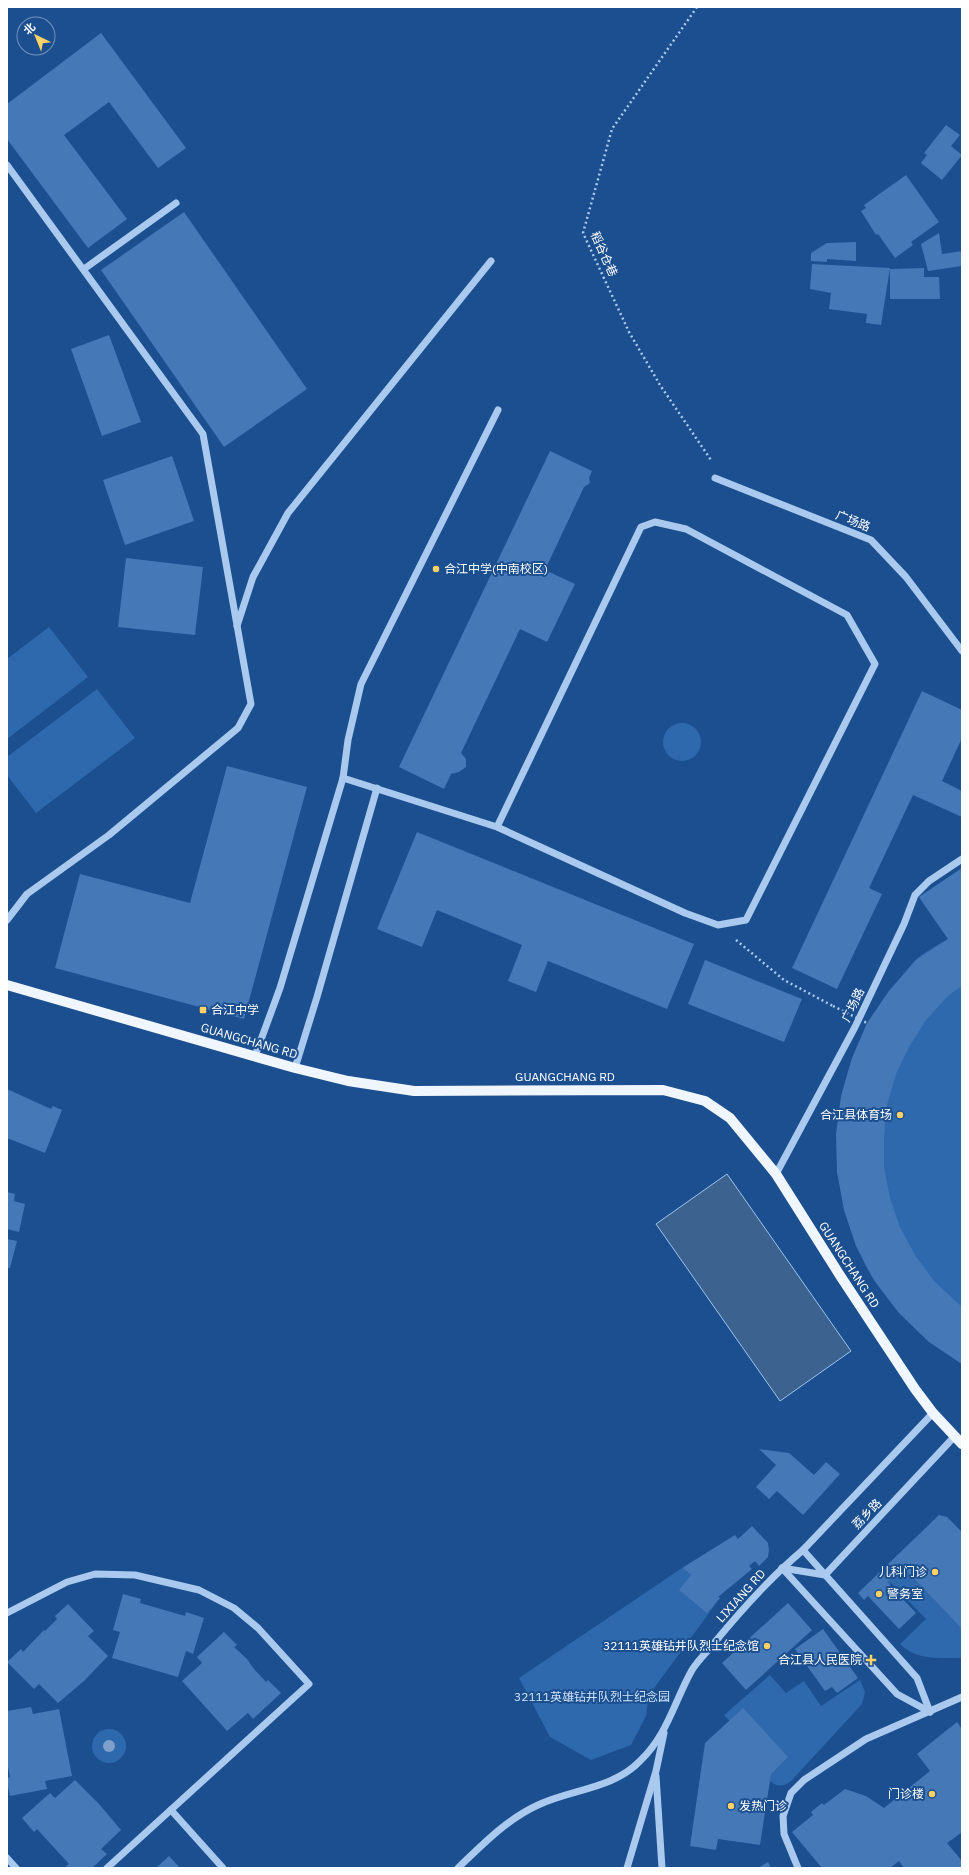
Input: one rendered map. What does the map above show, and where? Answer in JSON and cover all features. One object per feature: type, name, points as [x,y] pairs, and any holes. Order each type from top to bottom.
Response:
[{"type":"main road","name":"GUANGCHANG RD","points":[[7,985],[295,1068],[348,1081],[414,1091],[664,1090],[705,1101],[730,1118],[776,1174],[841,1277],[933,1413],[962,1444]]},
{"type":"street","points":[[7,164],[203,434],[251,704],[238,728],[109,835],[27,894],[7,920]]},
{"type":"street","points":[[84,269],[176,203]]},
{"type":"street","points":[[237,628],[253,577],[288,513],[491,262]]},
{"type":"street","points":[[255,1056],[280,988],[343,778],[348,740],[361,684],[498,410]]},
{"type":"street","name":"广场路","points":[[715,478],[871,540],[906,577],[962,651]]},
{"type":"street","points":[[343,778],[497,827],[685,914],[718,925],[746,920],[875,664],[847,615],[686,529],[655,522],[641,527],[497,827]]},
{"type":"street","points":[[295,1068],[377,788]]},
{"type":"street","name":"广场路","points":[[776,1174],[855,1027],[904,924],[915,895],[929,881],[962,859]]},
{"type":"street","name":"LIXIANG RD","points":[[458,1868],[501,1828],[537,1805],[624,1775],[641,1761],[664,1731],[692,1669],[731,1622],[782,1568],[803,1550],[933,1413]]},
{"type":"street","name":"荔乡路","points":[[825,1575],[954,1436]]},
{"type":"street","points":[[803,1550],[917,1678],[930,1712]]},
{"type":"street","points":[[782,1568],[825,1575]]},
{"type":"street","points":[[782,1568],[897,1694],[930,1712]]},
{"type":"street","points":[[7,1613],[67,1582],[96,1574],[135,1575],[192,1588],[234,1608],[258,1628],[309,1684],[107,1868]]},
{"type":"street","points":[[798,1868],[784,1834],[783,1816],[791,1793],[804,1780],[866,1739],[962,1697]]},
{"type":"street","points":[[627,1868],[656,1771],[664,1731]]},
{"type":"street","points":[[656,1771],[662,1868]]},
{"type":"street","points":[[171,1810],[223,1868]]},
{"type":"street","points":[[7,1858],[16,1868]]},
{"type":"path","name":"稻谷仓巷","points":[[697,7],[612,128],[583,232],[629,332],[644,359],[726,482]]},
{"type":"path","points":[[718,925],[784,980],[867,1023]]},
{"type":"green space","points":[[49,627],[88,677],[7,739],[7,659]]},
{"type":"green space","points":[[97,689],[135,738],[36,813],[7,775],[7,757]]},
{"type":"green space","points":[[678,723],[686,723],[696,728],[700,735],[700,749],[696,756],[686,761],[678,761],[668,756],[666,753],[663,746],[663,738],[668,728],[671,726]]},
{"type":"green space","name":"合江县体育场","points":[[962,868],[962,1364],[936,1346],[904,1317],[884,1294],[867,1269],[853,1236],[842,1196],[838,1163],[838,1130],[842,1097],[850,1064],[863,1033],[880,1004],[915,961],[948,939],[919,897]]},
{"type":"green space","points":[[899,1563],[962,1629],[962,1658],[937,1658],[921,1656],[900,1644],[926,1619],[891,1583],[889,1585],[887,1582],[898,1573],[894,1568]]},
{"type":"green space","name":"32111英雄钻井队烈士纪念园","points":[[682,1568],[720,1598],[649,1695],[646,1716],[631,1745],[591,1760],[550,1737],[519,1678]]},
{"type":"green space","points":[[770,1675],[786,1693],[804,1681],[821,1706],[860,1680],[865,1692],[862,1704],[792,1780],[780,1786],[769,1781],[762,1774],[771,1765],[724,1715]]},
{"type":"green space","points":[[112,1729],[121,1734],[125,1739],[125,1753],[121,1758],[116,1762],[106,1763],[102,1762],[93,1753],[92,1743],[93,1739],[102,1730]]},
{"type":"shaded area","points":[[727,1174],[851,1351],[780,1401],[656,1224]]},
{"type":"building","points":[[101,33],[186,148],[158,168],[109,102],[64,135],[127,219],[88,248],[7,139],[7,104]]},
{"type":"building","points":[[946,125],[960,135],[951,146],[962,155],[942,180],[921,163],[927,155],[924,153]]},
{"type":"building","points":[[906,175],[939,222],[911,242],[913,245],[895,258],[878,234],[876,235],[861,211],[866,208],[864,205]]},
{"type":"building","points":[[184,212],[307,389],[224,447],[101,270]]},
{"type":"building","points":[[939,233],[942,254],[962,251],[962,266],[928,271],[921,244]]},
{"type":"building","points":[[856,242],[856,261],[827,259],[827,262],[811,261],[811,253],[827,243]]},
{"type":"building","points":[[812,264],[890,268],[881,325],[866,323],[867,314],[829,309],[831,293],[810,289]]},
{"type":"building","points":[[924,268],[924,277],[939,277],[940,299],[890,299],[890,269]]},
{"type":"building","points":[[109,335],[141,422],[102,436],[71,349]]},
{"type":"building","points":[[550,451],[592,471],[589,478],[590,483],[584,487],[545,570],[575,584],[547,642],[520,629],[461,753],[466,759],[466,767],[459,772],[451,774],[444,789],[399,767]]},
{"type":"building","points":[[172,456],[194,521],[125,545],[103,480]]},
{"type":"building","points":[[126,558],[203,567],[195,635],[118,627]]},
{"type":"building","points":[[922,691],[962,710],[962,738],[942,781],[962,791],[962,817],[913,795],[869,888],[882,894],[837,989],[792,968]]},
{"type":"building","points":[[227,766],[307,787],[244,1019],[55,968],[80,874],[190,903]]},
{"type":"building","points":[[417,832],[694,944],[667,1009],[548,961],[536,992],[508,981],[522,945],[437,910],[422,947],[377,929]]},
{"type":"building","points":[[962,868],[962,986],[949,995],[926,1020],[909,1047],[896,1074],[887,1105],[884,1136],[884,1167],[890,1198],[900,1227],[915,1255],[934,1281],[962,1307],[962,1364],[929,1342],[899,1313],[874,1280],[856,1246],[844,1210],[837,1172],[836,1134],[841,1096],[852,1058],[867,1023],[889,991],[917,959],[948,939],[919,897]]},
{"type":"building","points":[[705,960],[802,999],[784,1042],[688,1004]]},
{"type":"building","points":[[7,1089],[51,1109],[53,1106],[62,1110],[45,1153],[7,1138]]},
{"type":"building","points":[[7,1192],[15,1194],[14,1201],[25,1204],[19,1232],[7,1229]]},
{"type":"building","points":[[7,1239],[17,1241],[10,1268],[7,1268]]},
{"type":"building","points":[[759,1449],[789,1453],[814,1475],[826,1462],[840,1474],[803,1515],[777,1491],[769,1499],[756,1487],[776,1465]]},
{"type":"building","name":"儿科门诊","points":[[939,1515],[947,1517],[962,1532],[962,1629],[899,1563],[894,1568],[898,1573],[887,1582],[916,1613],[899,1629],[868,1596],[864,1600],[858,1593]]},
{"type":"building","points":[[752,1526],[768,1543],[768,1557],[759,1566],[755,1561],[749,1566],[752,1569],[718,1597],[720,1598],[707,1613],[679,1590],[691,1575],[682,1568],[735,1535],[738,1539]]},
{"type":"building","points":[[123,1594],[141,1599],[140,1603],[185,1616],[186,1612],[204,1618],[193,1654],[186,1651],[178,1677],[112,1658],[120,1632],[113,1630]]},
{"type":"building","name":"32111英雄钻井队烈士纪念馆","points":[[788,1603],[812,1630],[746,1690],[722,1663]]},
{"type":"building","points":[[68,1604],[94,1631],[88,1636],[108,1656],[84,1681],[58,1703],[39,1684],[34,1689],[7,1662],[21,1649],[23,1652],[57,1619],[55,1616]]},
{"type":"building","points":[[823,1629],[858,1678],[837,1693],[832,1687],[825,1691],[795,1649]]},
{"type":"building","points":[[224,1632],[237,1645],[234,1647],[247,1659],[266,1682],[268,1680],[281,1693],[253,1719],[248,1713],[227,1731],[182,1681],[202,1663],[197,1657]]},
{"type":"building","points":[[31,1707],[33,1714],[59,1709],[72,1776],[45,1781],[47,1789],[10,1796],[7,1782],[7,1778],[10,1777],[7,1762],[7,1711]]},
{"type":"building","name":"发热门诊","points":[[743,1708],[788,1757],[771,1774],[760,1845],[718,1839],[716,1850],[690,1846],[705,1743]]},
{"type":"building","name":"门诊楼","points":[[957,1722],[962,1729],[962,1834],[961,1833],[947,1843],[962,1861],[962,1868],[904,1868],[899,1861],[890,1868],[822,1868],[792,1832],[813,1815],[811,1812],[822,1803],[824,1805],[845,1789],[866,1796],[884,1808],[930,1771],[917,1754]]},
{"type":"building","points":[[75,1780],[99,1804],[121,1830],[101,1849],[107,1854],[92,1868],[68,1868],[66,1866],[69,1864],[37,1829],[34,1832],[22,1818],[50,1793],[55,1798]]},
{"type":"building","points":[[169,1856],[180,1868],[156,1868]]},
{"type":"building","points":[[768,1862],[771,1868],[758,1868]]},
{"type":"place","name":"合江中学(中南校区)","points":[[436,569]]},
{"type":"place","name":"合江中学","points":[[203,1010]]},
{"type":"place","name":"合江县体育场","points":[[900,1115]]},
{"type":"place","name":"儿科门诊","points":[[935,1572]]},
{"type":"place","name":"警务室","points":[[879,1594]]},
{"type":"place","name":"32111英雄钻井队烈士纪念馆","points":[[767,1646]]},
{"type":"place","name":"合江县人民医院","points":[[871,1660]]},
{"type":"place","name":"门诊楼","points":[[932,1794]]},
{"type":"place","name":"发热门诊","points":[[731,1806]]}]
